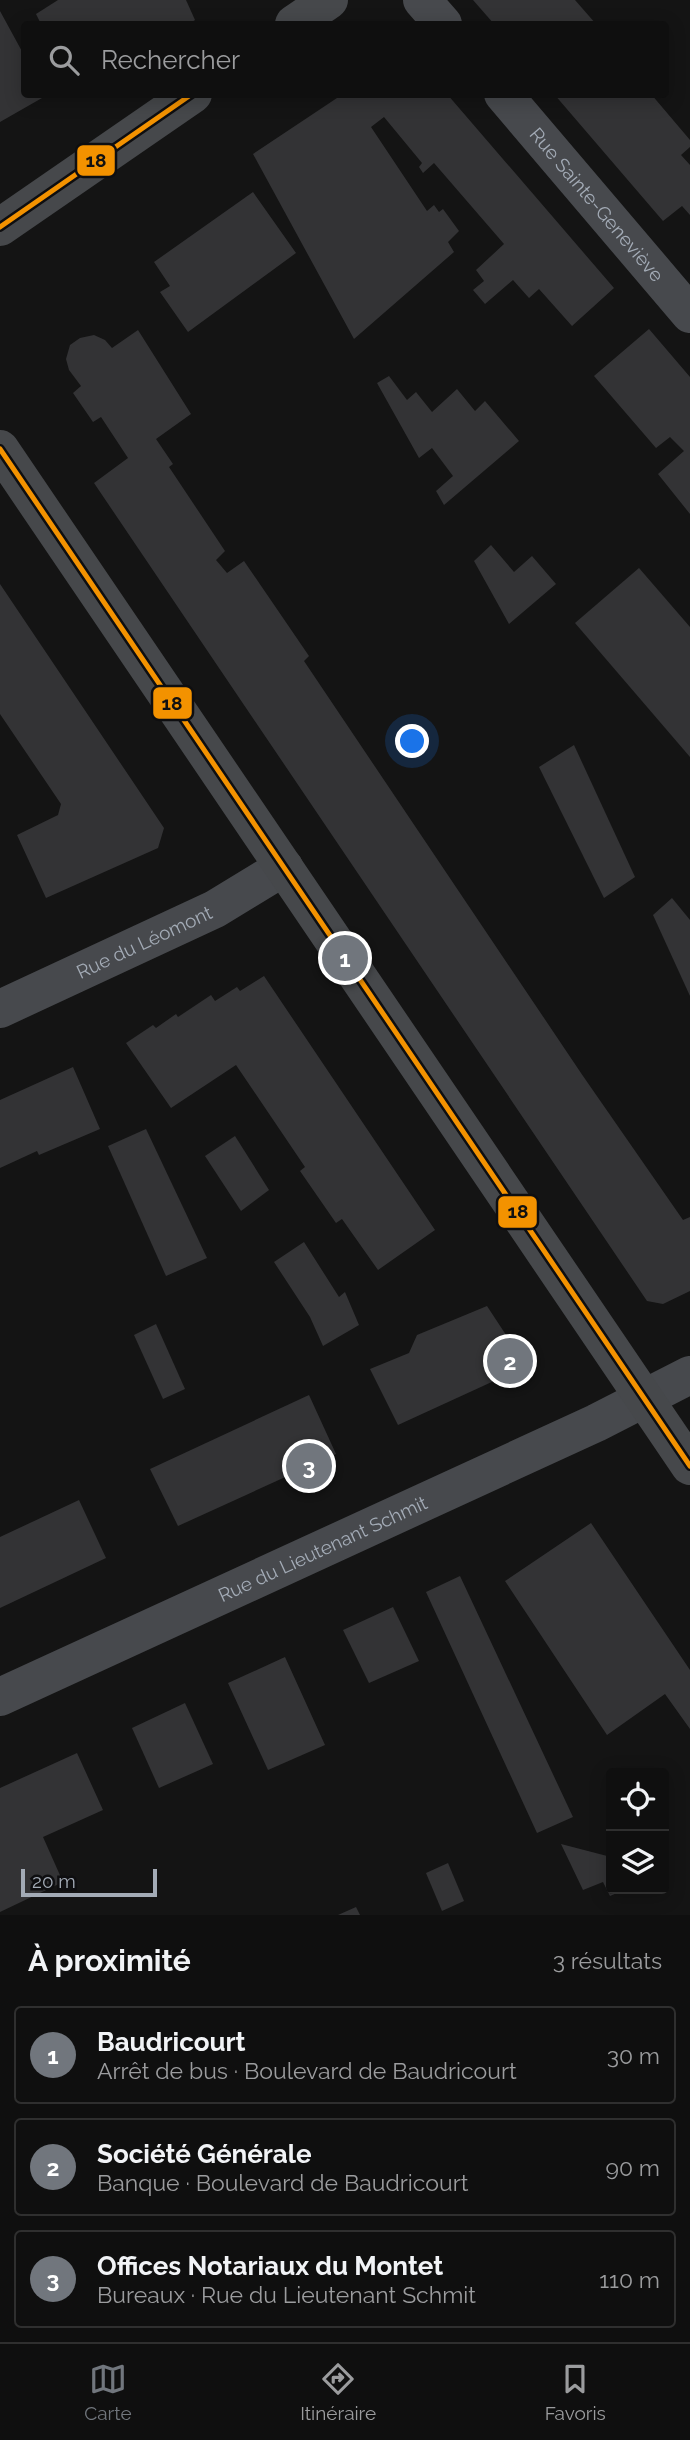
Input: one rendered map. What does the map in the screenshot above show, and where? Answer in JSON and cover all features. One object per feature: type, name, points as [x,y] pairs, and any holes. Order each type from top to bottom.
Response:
[{"type":"street","points":[[298,21],[329,0]]},
{"type":"street","points":[[422,0],[440,21]]},
{"type":"street","points":[[0,227],[187,98]]},
{"type":"street","name":"Rue Sainte-Geneviève","points":[[506,98],[690,314]]},
{"type":"street","points":[[0,449],[690,1466]]},
{"type":"street","name":"Rue du Léomont","points":[[0,1009],[215,909],[284,867]]},
{"type":"street","name":"Rue du Lieutenant Schmit","points":[[0,1697],[690,1376]]},
{"type":"building","points":[[58,0],[186,0],[195,20],[40,21],[36,14]]},
{"type":"building","points":[[473,0],[575,0],[593,21],[491,21]]},
{"type":"building","points":[[0,11],[21,50],[21,98],[42,98],[0,122]]},
{"type":"building","points":[[337,98],[450,98],[614,288],[572,326],[539,289],[529,298],[513,280],[485,304],[473,290],[484,281],[476,270],[504,244],[434,163],[423,173],[419,167],[422,163],[384,117],[371,127],[427,211],[434,205],[439,212],[443,209],[459,231],[448,242],[454,252],[354,339],[253,154]]},
{"type":"building","points":[[557,98],[654,98],[690,140],[690,147],[681,155],[690,165],[690,215],[682,206],[663,221]]},
{"type":"building","points":[[253,192],[296,253],[188,332],[160,292],[170,286],[154,262]]},
{"type":"building","points":[[649,329],[690,377],[690,514],[658,474],[684,451],[670,437],[656,448],[594,376]]},
{"type":"building","points":[[138,330],[191,414],[156,439],[173,464],[169,467],[225,551],[216,560],[227,573],[244,561],[309,656],[304,661],[583,1076],[683,1220],[690,1217],[690,1291],[663,1304],[647,1301],[94,483],[128,458],[101,417],[93,422],[73,393],[81,386],[69,370],[66,359],[70,345],[80,338],[94,335],[105,340],[112,348]]},
{"type":"building","points":[[389,376],[407,400],[416,392],[432,412],[457,389],[475,411],[485,401],[519,441],[444,505],[436,491],[453,476],[432,448],[419,458],[377,383]]},
{"type":"building","points":[[491,545],[514,572],[532,556],[556,584],[509,624],[474,561]]},
{"type":"building","points":[[639,568],[690,627],[690,757],[575,623]]},
{"type":"building","points":[[0,584],[164,828],[158,848],[46,898],[17,835],[58,815],[61,804],[0,714]]},
{"type":"building","points":[[574,745],[635,877],[604,898],[539,767]]},
{"type":"building","points":[[672,898],[690,920],[690,996],[653,915]]},
{"type":"building","points":[[264,976],[435,1230],[378,1270],[342,1219],[336,1223],[300,1171],[305,1167],[236,1065],[171,1108],[126,1043],[153,1025],[156,1028],[176,1014],[178,1017],[211,995],[215,1001],[237,987],[240,991]]},
{"type":"building","points":[[73,1067],[100,1129],[39,1155],[37,1151],[0,1168],[0,1100]]},
{"type":"building","points":[[146,1129],[207,1258],[166,1276],[108,1146]]},
{"type":"building","points":[[235,1136],[269,1190],[241,1211],[205,1156]]},
{"type":"building","points":[[304,1242],[339,1297],[345,1292],[359,1325],[323,1346],[310,1317],[274,1262]]},
{"type":"building","points":[[487,1306],[514,1347],[507,1375],[398,1425],[370,1369],[409,1353],[417,1335]]},
{"type":"building","points":[[156,1324],[185,1389],[163,1399],[134,1335]]},
{"type":"building","points":[[309,1395],[336,1454],[178,1526],[150,1469]]},
{"type":"building","points":[[79,1500],[106,1558],[0,1608],[0,1537]]},
{"type":"building","points":[[591,1523],[690,1670],[690,1729],[665,1694],[607,1735],[505,1581]]},
{"type":"building","points":[[460,1576],[573,1817],[537,1833],[426,1592]]},
{"type":"building","points":[[393,1607],[419,1661],[369,1683],[343,1630]]},
{"type":"building","points":[[285,1657],[325,1745],[268,1770],[228,1683]]},
{"type":"building","points":[[185,1703],[213,1764],[159,1788],[132,1728]]},
{"type":"building","points":[[77,1753],[103,1810],[43,1837],[63,1882],[0,1912],[0,1788]]},
{"type":"building","points":[[561,1844],[606,1856],[606,1888],[603,1882],[583,1890]]},
{"type":"building","points":[[448,1863],[464,1901],[442,1911],[426,1873]]},
{"type":"building","points":[[356,1907],[360,1915],[338,1915]]},
{"type":"transit line","name":"18","points":[[0,227],[186,98]]},
{"type":"transit line","name":"18","points":[[0,449],[690,1466]]},
{"type":"place","name":"Baudricourt","points":[[345,958]]},
{"type":"place","name":"Société Générale","points":[[510,1361]]},
{"type":"place","name":"Offices Notariaux du Montet","points":[[309,1466]]}]
